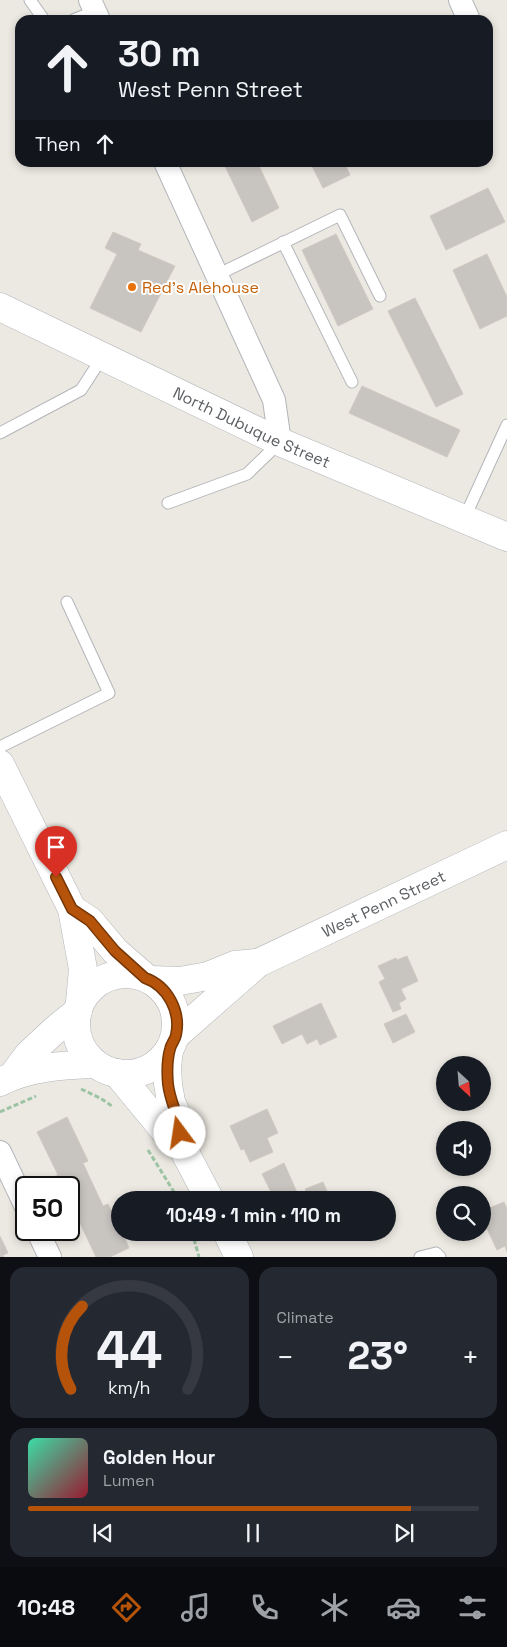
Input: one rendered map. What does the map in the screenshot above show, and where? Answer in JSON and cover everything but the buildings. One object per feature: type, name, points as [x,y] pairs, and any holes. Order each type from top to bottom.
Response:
[{"type":"main road","name":"North Dubuque Street","points":[[0,307],[280,442],[507,537]]},
{"type":"main road","points":[[0,764],[72,909],[83,969],[76,1019],[77,1036],[84,1052],[106,1068],[164,1130],[182,1144]]},
{"type":"main road","name":"West Penn Street","points":[[7,1078],[56,1067],[106,1068],[128,1074],[145,1070],[159,1062],[172,1043],[258,963],[507,845]]},
{"type":"main road","points":[[72,909],[90,921],[115,951],[164,990],[173,1004],[177,1019],[167,1067],[171,1102],[180,1122],[182,1144],[206,1191]]},
{"type":"main road","name":"West Penn Street","points":[[7,1078],[79,1006],[91,988],[105,978],[120,974],[136,974],[148,979],[180,982],[208,976],[235,966],[258,963]]},
{"type":"main road","points":[[231,1241],[239,1257]]},
{"type":"street","points":[[460,0],[467,15]]},
{"type":"street","points":[[167,167],[274,400],[280,442]]},
{"type":"street","points":[[0,1152],[15,1184]]},
{"type":"street","points":[[42,1241],[50,1257]]},
{"type":"lane","points":[[30,0],[40,15]]},
{"type":"lane","points":[[216,275],[340,215],[380,296]]},
{"type":"lane","points":[[284,242],[352,382]]},
{"type":"lane","points":[[0,433],[80,390],[102,356]]},
{"type":"lane","points":[[464,520],[507,425]]},
{"type":"lane","points":[[168,503],[247,474],[280,442]]},
{"type":"lane","points":[[0,747],[110,693],[67,602]]},
{"type":"lane","points":[[420,1257],[436,1253],[440,1257]]},
{"type":"path","points":[[73,1088],[80,1088],[100,1098],[114,1108]]},
{"type":"path","points":[[0,1112],[41,1093]]},
{"type":"path","points":[[143,1144],[173,1191]]},
{"type":"path","points":[[195,1241],[199,1257]]},
{"type":"place","name":"Red's Alehouse","points":[[132,287]]},
{"type":"route","points":[[56,877],[72,909],[90,921],[115,951],[145,978],[151,980],[164,990],[173,1004],[177,1019],[176,1035],[169,1050],[167,1067],[171,1102],[180,1122],[180,1133]]}]
